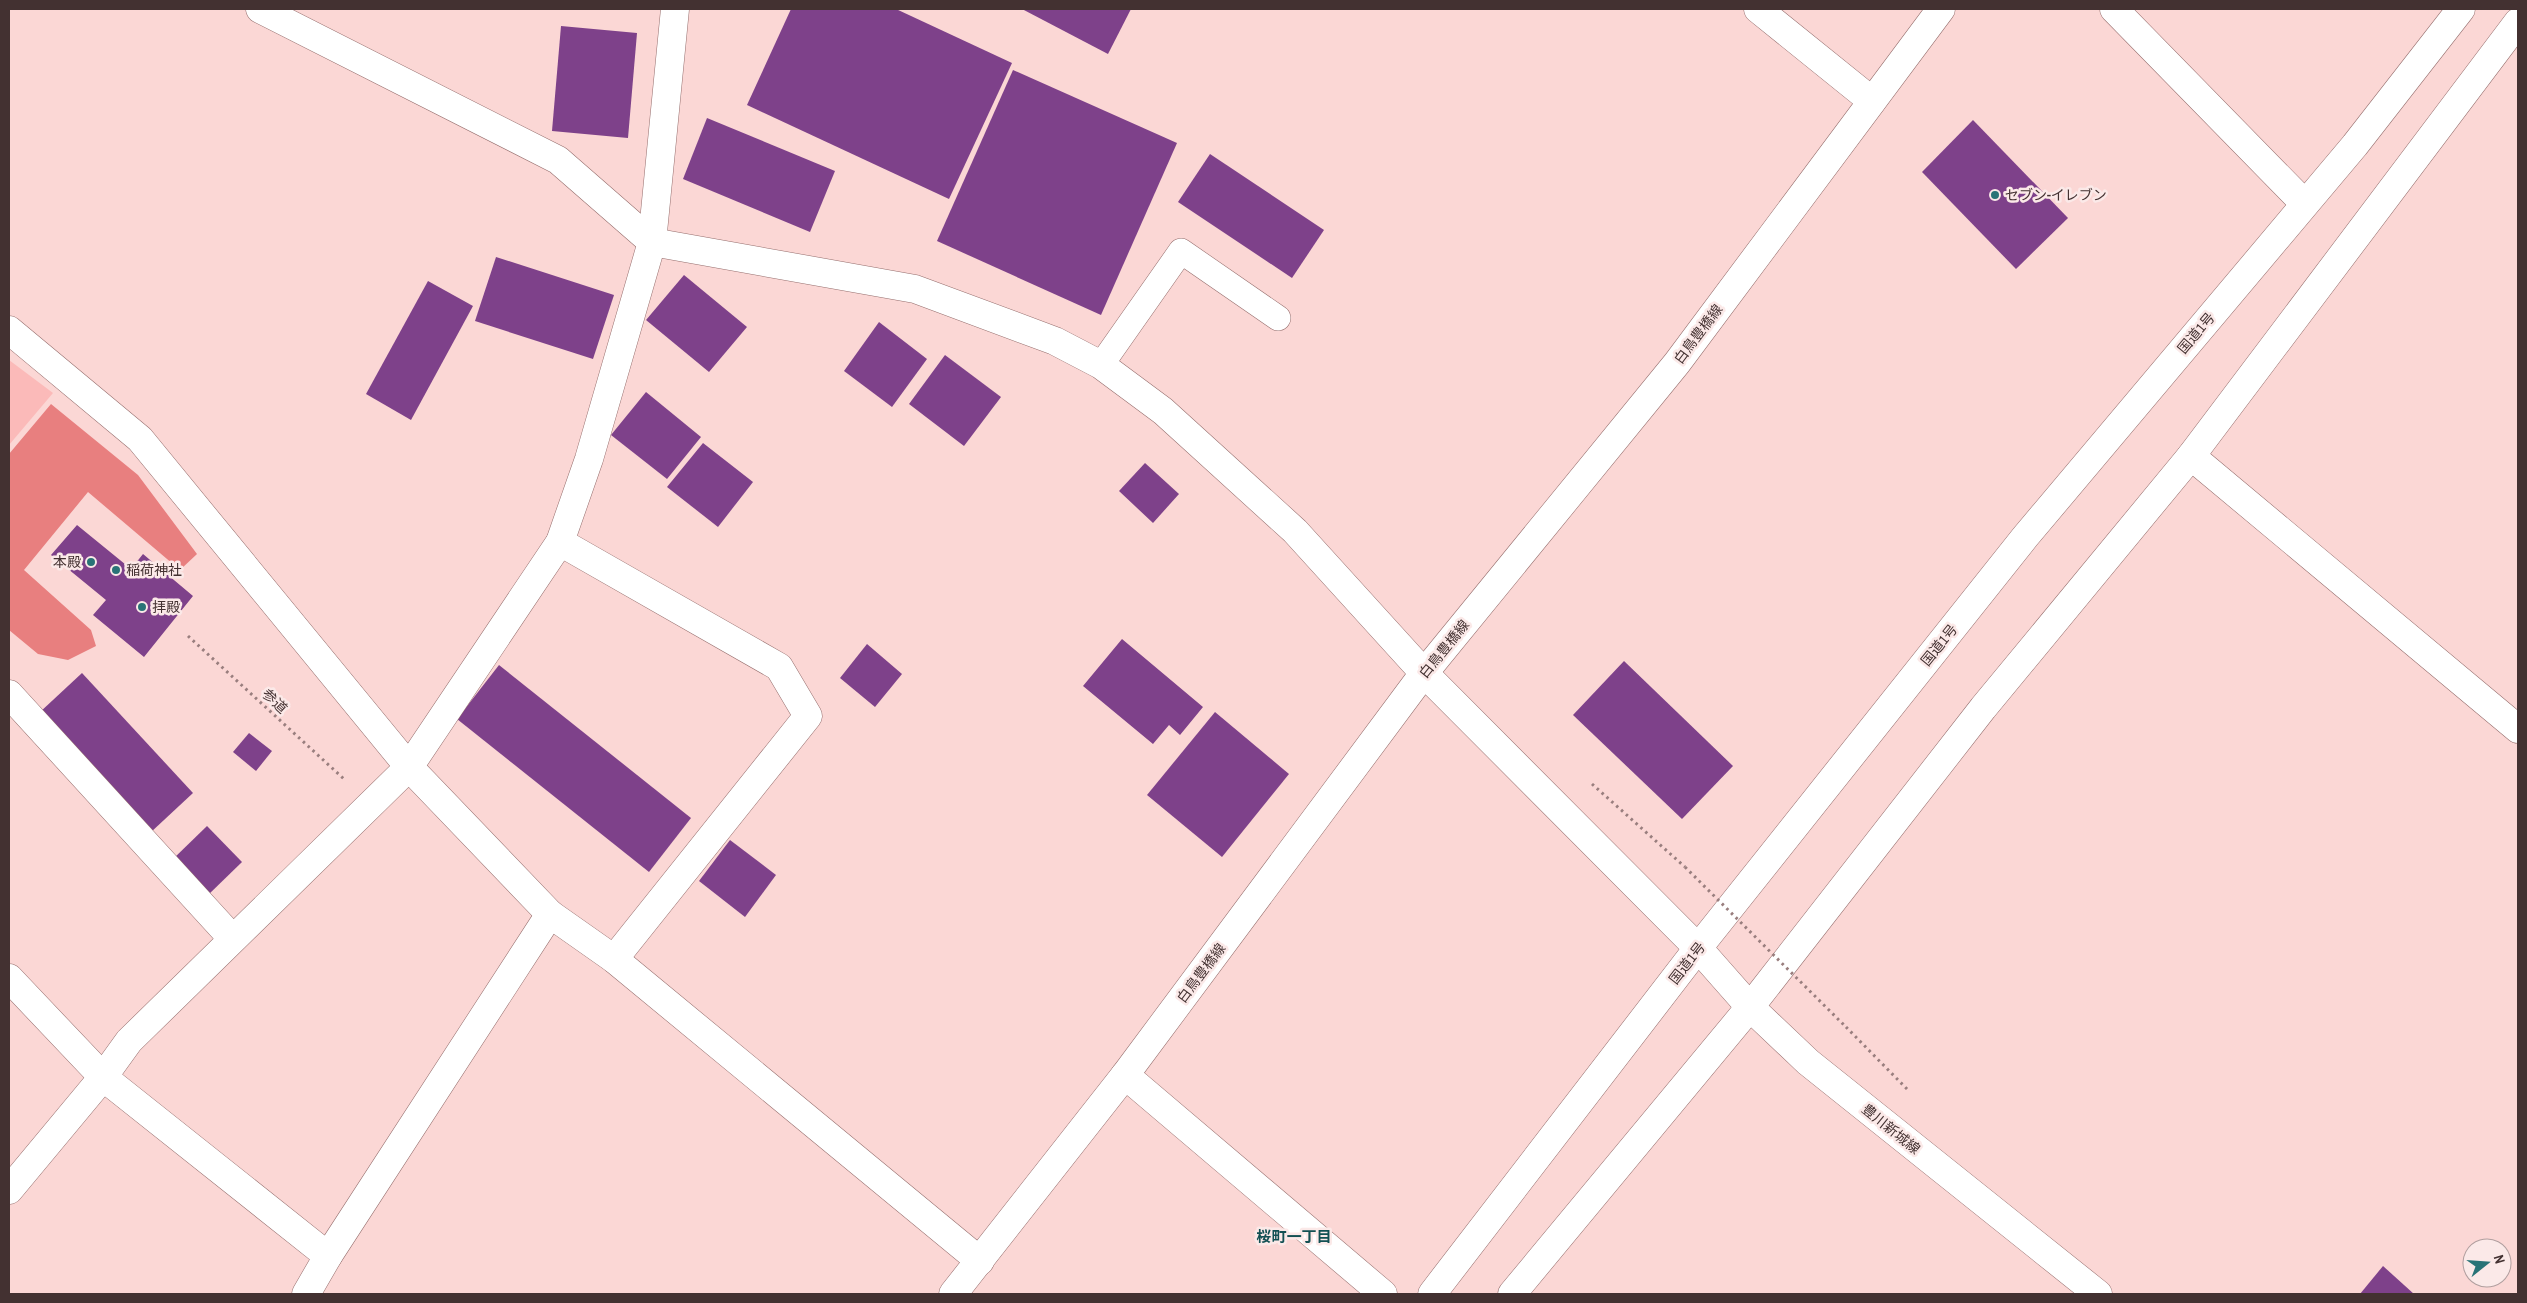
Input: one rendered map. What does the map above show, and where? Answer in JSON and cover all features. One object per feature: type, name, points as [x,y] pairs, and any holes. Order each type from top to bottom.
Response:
[{"type":"main road","points":[[260,9],[558,160],[652,242]]},
{"type":"main road","points":[[9,1190],[103,1077],[129,1041],[232,938],[409,767],[560,542],[589,459],[652,242],[674,9]]},
{"type":"main road","points":[[1758,9],[1872,101]]},
{"type":"main road","name":"白鳥豊橋線","points":[[953,1294],[1125,1075],[1424,673],[1677,363],[1941,9]]},
{"type":"main road","points":[[2114,9],[2304,203]]},
{"type":"main road","name":"国道1号","points":[[1432,1294],[1698,948],[2025,537],[2304,203],[2355,145],[2460,9]]},
{"type":"main road","points":[[1512,1294],[1750,1007],[1983,708],[2191,456],[2518,22]]},
{"type":"main road","name":"豊川新城線","points":[[652,242],[915,289],[1055,341],[1100,365],[1164,411],[1295,531],[1424,673],[1698,948],[1750,1007],[1808,1062],[2098,1294]]},
{"type":"main road","points":[[9,330],[140,439],[409,767],[550,914],[614,959],[980,1261]]},
{"type":"main road","points":[[2191,456],[2518,729]]},
{"type":"main road","points":[[560,542],[779,667],[808,716],[614,959]]},
{"type":"main road","points":[[9,694],[232,938]]},
{"type":"main road","points":[[306,1294],[328,1256],[550,914]]},
{"type":"main road","points":[[9,978],[103,1077],[328,1256]]},
{"type":"main road","points":[[1125,1075],[1383,1294]]},
{"type":"lane","points":[[1100,365],[1181,251],[1278,318]]},
{"type":"path","name":"参道","points":[[188,636],[347,782]]},
{"type":"path","points":[[1685,867],[1846,1027]]},
{"type":"shaded area","points":[[9,360],[53,393],[9,445]]},
{"type":"shaded area","points":[[51,404],[138,475],[197,554],[180,570],[88,492],[24,570],[91,630],[96,646],[68,660],[38,654],[9,630],[9,454]]},
{"type":"building","points":[[791,9],[896,9],[1012,63],[949,199],[747,105]]},
{"type":"building","points":[[1022,9],[1131,9],[1108,54]]},
{"type":"building","points":[[561,26],[637,33],[628,138],[552,131]]},
{"type":"building","points":[[1013,70],[1177,143],[1101,315],[937,241]]},
{"type":"building","points":[[707,118],[835,171],[810,232],[683,179]]},
{"type":"building","name":"セブン-イレブン","points":[[1973,120],[2068,218],[2016,269],[1922,172]]},
{"type":"building","points":[[1210,154],[1324,230],[1292,278],[1178,202]]},
{"type":"building","points":[[496,257],[614,295],[593,359],[475,321]]},
{"type":"building","points":[[684,275],[747,327],[709,372],[646,320]]},
{"type":"building","points":[[428,281],[473,306],[411,420],[366,394]]},
{"type":"building","points":[[879,322],[927,359],[892,407],[844,371]]},
{"type":"building","points":[[945,355],[1001,397],[964,446],[909,404]]},
{"type":"building","points":[[646,392],[701,437],[667,479],[611,435]]},
{"type":"building","points":[[703,443],[753,482],[718,527],[667,487]]},
{"type":"building","points":[[1145,463],[1179,494],[1153,523],[1119,491]]},
{"type":"building","name":"拝殿","points":[[77,525],[131,569],[143,554],[193,596],[144,657],[93,615],[106,600],[51,555]]},
{"type":"building","points":[[1122,639],[1203,707],[1180,735],[1169,725],[1153,744],[1083,686]]},
{"type":"building","points":[[867,644],[902,674],[875,707],[840,678]]},
{"type":"building","points":[[1624,661],[1733,766],[1682,819],[1573,715]]},
{"type":"building","points":[[499,665],[691,818],[649,872],[457,719]]},
{"type":"building","points":[[82,673],[193,793],[150,833],[39,713]]},
{"type":"building","points":[[1215,712],[1289,774],[1222,857],[1147,795]]},
{"type":"building","points":[[249,733],[272,751],[256,771],[233,752]]},
{"type":"building","points":[[207,826],[242,862],[206,897],[171,861]]},
{"type":"building","points":[[730,840],[776,875],[745,917],[699,881]]},
{"type":"building","points":[[2383,1266],[2414,1294],[2360,1294]]},
{"type":"place","name":"セブン-イレブン","points":[[1995,195]]},
{"type":"place","name":"本殿","points":[[91,562]]},
{"type":"place","name":"稲荷神社","points":[[116,570]]},
{"type":"place","name":"拝殿","points":[[142,607]]},
{"type":"district","name":"桜町一丁目","points":[[1294,1237]]}]
